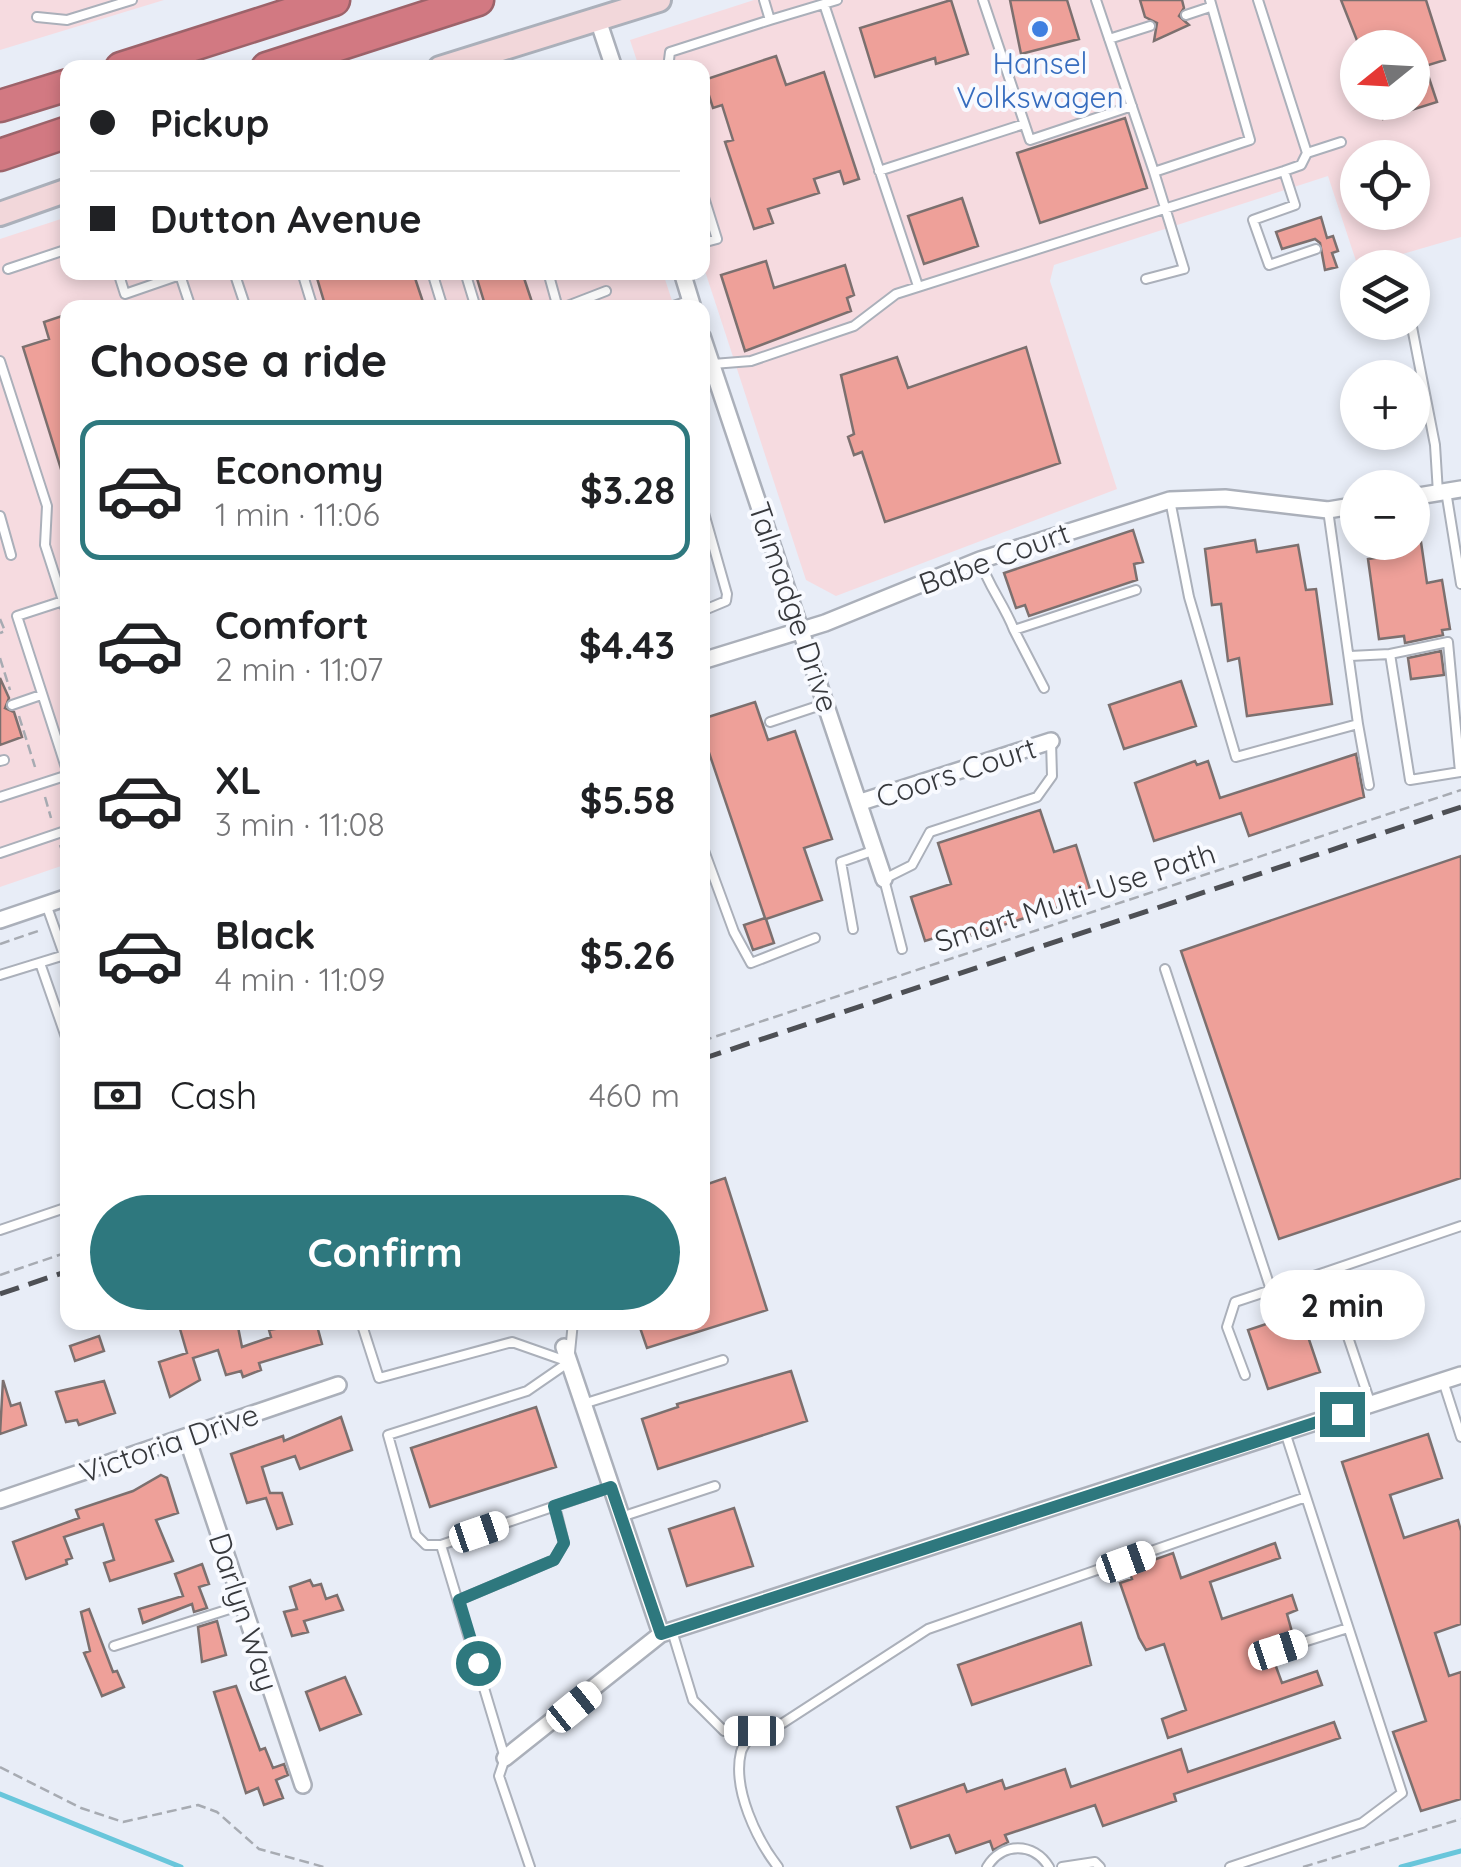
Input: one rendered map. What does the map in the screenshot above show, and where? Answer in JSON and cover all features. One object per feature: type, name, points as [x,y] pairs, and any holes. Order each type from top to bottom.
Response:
[{"type":"highway","points":[[146,60],[334,0]]},
{"type":"highway","points":[[291,60],[478,0]]},
{"type":"highway","points":[[0,106],[60,87]]},
{"type":"highway","points":[[0,155],[60,135]]},
{"type":"street","points":[[493,59],[659,0]]},
{"type":"street","points":[[598,20],[611,60]]},
{"type":"street","points":[[0,214],[60,193]]},
{"type":"street","name":"Talmadge Drive","points":[[710,358],[884,879]]},
{"type":"street","name":"Babe Court","points":[[710,659],[802,630],[980,560],[1170,500],[1340,508]]},
{"type":"street","name":"Coors Court","points":[[861,802],[1051,741]]},
{"type":"street","points":[[0,920],[60,900]]},
{"type":"street","points":[[566,1355],[621,1517],[667,1632]]},
{"type":"street","points":[[505,1758],[667,1632],[1461,1376]]},
{"type":"street","name":"Victoria Drive","points":[[0,1500],[338,1386]]},
{"type":"street","name":"Darlyn Way","points":[[186,1438],[303,1785]]},
{"type":"lane","points":[[37,17],[67,20],[132,0]]},
{"type":"lane","points":[[764,0],[770,20]]},
{"type":"lane","points":[[669,60],[670,52],[836,0]]},
{"type":"lane","points":[[984,0],[1030,140],[1132,106]]},
{"type":"lane","points":[[1096,0],[1184,269],[1146,278]]},
{"type":"lane","points":[[712,364],[752,361],[854,326],[896,294],[918,286],[1301,165],[1307,152],[1258,0]]},
{"type":"lane","points":[[824,4],[918,286]]},
{"type":"lane","points":[[1154,172],[1250,140],[1210,4],[1186,15]]},
{"type":"lane","points":[[1109,39],[1150,26]]},
{"type":"lane","points":[[880,171],[1024,124]]},
{"type":"lane","points":[[1307,152],[1340,143]]},
{"type":"lane","points":[[1284,171],[1295,205],[1253,220],[1268,265],[1316,250]]},
{"type":"lane","points":[[710,217],[717,239],[710,241]]},
{"type":"lane","points":[[8,270],[60,252]]},
{"type":"lane","points":[[121,280],[125,294],[164,280]]},
{"type":"lane","points":[[582,300],[606,291]]},
{"type":"lane","points":[[1414,340],[1448,491],[1461,584]]},
{"type":"lane","points":[[0,362],[47,506],[45,545],[60,592]]},
{"type":"lane","points":[[1170,500],[1188,597],[1236,756],[1358,724]]},
{"type":"lane","points":[[1328,510],[1369,784]]},
{"type":"lane","points":[[0,516],[11,555]]},
{"type":"lane","points":[[710,534],[727,594],[726,600],[710,608]]},
{"type":"lane","points":[[980,560],[988,586],[1004,603],[1044,688]]},
{"type":"lane","points":[[1014,630],[1136,590]]},
{"type":"lane","points":[[60,603],[17,616],[60,751]]},
{"type":"lane","points":[[1350,656],[1390,654],[1448,642],[1460,772],[1410,780],[1390,654]]},
{"type":"lane","points":[[12,705],[41,695]]},
{"type":"lane","points":[[770,722],[827,703]]},
{"type":"lane","points":[[902,949],[884,879],[912,865],[930,832],[1036,798],[1052,776],[1051,741]]},
{"type":"lane","points":[[0,797],[60,777]]},
{"type":"lane","points":[[0,853],[60,833]]},
{"type":"lane","points":[[853,929],[841,862],[875,850]]},
{"type":"lane","points":[[710,866],[734,932],[751,963],[815,938]]},
{"type":"lane","points":[[46,904],[60,940]]},
{"type":"lane","points":[[0,976],[60,956]]},
{"type":"lane","points":[[40,962],[60,1021]]},
{"type":"lane","points":[[1165,969],[1272,1290]]},
{"type":"lane","points":[[0,1230],[60,1210]]},
{"type":"lane","points":[[1246,1374],[1228,1326],[1235,1302],[1461,1226]]},
{"type":"lane","points":[[1326,1272],[1371,1405]]},
{"type":"lane","points":[[363,1330],[379,1378],[512,1342],[566,1355]]},
{"type":"lane","points":[[571,1330],[566,1355],[527,1391],[388,1435],[416,1535],[426,1544],[441,1544],[611,1487]]},
{"type":"lane","points":[[583,1404],[723,1360]]},
{"type":"lane","points":[[1443,1381],[1461,1437]]},
{"type":"lane","points":[[1230,1867],[1362,1823],[1402,1793],[1285,1432]]},
{"type":"lane","points":[[621,1517],[716,1486]]},
{"type":"lane","points":[[667,1632],[693,1700],[724,1731],[754,1731],[783,1723],[928,1629],[1306,1497]]},
{"type":"lane","points":[[459,1600],[554,1560],[564,1543],[554,1506]]},
{"type":"lane","points":[[441,1544],[505,1758],[499,1776],[530,1867]]},
{"type":"lane","points":[[114,1646],[242,1605]]},
{"type":"lane","points":[[1278,1650],[1348,1628]]},
{"type":"lane","points":[[754,1731],[741,1752],[743,1788],[759,1842],[778,1867]]},
{"type":"lane","points":[[987,1867],[1001,1852],[1012,1848],[1036,1852],[1049,1867]]},
{"type":"lane","points":[[1062,1867],[1096,1862],[1100,1867]]},
{"type":"path","points":[[0,619],[4,632],[0,633]]},
{"type":"path","points":[[0,658],[10,690]]},
{"type":"path","points":[[18,714],[35,768]]},
{"type":"path","name":"Smart Multi-Use Path","points":[[710,1039],[1461,790]]},
{"type":"path","points":[[45,797],[52,818]]},
{"type":"path","points":[[0,944],[54,926]]},
{"type":"path","points":[[0,1275],[60,1255]]},
{"type":"path","points":[[0,1767],[81,1808],[123,1822],[198,1805],[217,1812],[259,1849],[324,1867]]},
{"type":"path","points":[[1304,1867],[1461,1819]]},
{"type":"shaded area","points":[[0,0],[164,0],[0,50]]},
{"type":"shaded area","points":[[754,0],[1461,0],[1461,237],[1416,250],[1352,250],[1346,230],[1430,230],[1430,140],[1340,140],[1340,212],[1328,176],[1054,265],[1050,281],[1117,489],[836,596],[806,580],[708,280],[710,60],[637,60],[630,40]]},
{"type":"shaded area","points":[[60,219],[60,280],[665,280],[672,300],[60,300],[60,866],[0,887],[0,239]]},
{"type":"building","points":[[951,0],[968,54],[936,64],[935,58],[875,77],[860,28]]},
{"type":"building","name":"Hansel Volkswagen","points":[[1010,0],[1067,0],[1079,39],[1021,54]]},
{"type":"building","points":[[1140,0],[1182,0],[1184,8],[1179,16],[1189,25],[1154,41],[1157,23],[1145,17]]},
{"type":"building","points":[[1341,0],[1426,0],[1445,60],[1430,64],[1430,30],[1353,30]]},
{"type":"building","points":[[776,56],[786,85],[824,72],[859,179],[844,184],[840,171],[814,179],[819,193],[768,209],[773,223],[754,229],[725,142],[733,140],[722,105],[713,108],[710,99],[710,78]]},
{"type":"building","points":[[1430,81],[1437,102],[1430,104]]},
{"type":"building","points":[[1125,118],[1147,188],[1040,223],[1017,153]]},
{"type":"building","points":[[962,198],[978,246],[924,264],[908,216]]},
{"type":"building","points":[[1321,217],[1327,238],[1333,236],[1338,251],[1332,253],[1337,267],[1325,270],[1320,243],[1315,239],[1282,249],[1276,232]]},
{"type":"building","points":[[766,261],[774,288],[845,265],[854,295],[847,298],[851,311],[745,351],[721,275]]},
{"type":"building","points":[[318,280],[416,280],[422,300],[324,300]]},
{"type":"building","points":[[477,280],[525,280],[531,300],[484,300]]},
{"type":"building","points":[[60,317],[60,466],[23,347],[49,339],[44,322]]},
{"type":"building","points":[[1026,347],[1060,463],[885,522],[862,452],[854,455],[848,437],[854,434],[841,375],[897,357],[908,388]]},
{"type":"building","points":[[1133,530],[1143,562],[1134,564],[1137,580],[1029,616],[1025,605],[1016,608],[1004,573]]},
{"type":"building","points":[[1255,540],[1257,552],[1298,545],[1306,590],[1316,589],[1332,704],[1247,716],[1239,658],[1228,661],[1221,604],[1212,605],[1205,549]]},
{"type":"building","points":[[1368,560],[1424,560],[1427,583],[1442,580],[1450,629],[1442,630],[1443,635],[1405,643],[1404,636],[1379,639]]},
{"type":"building","points":[[1441,651],[1444,675],[1411,679],[1408,658]]},
{"type":"building","points":[[0,678],[9,698],[5,708],[14,712],[22,737],[0,745]]},
{"type":"building","points":[[1181,681],[1196,726],[1124,749],[1109,705]]},
{"type":"building","points":[[755,702],[768,740],[795,731],[832,839],[804,848],[822,900],[766,919],[774,943],[753,950],[744,925],[765,918],[710,756],[710,716]]},
{"type":"building","points":[[1356,754],[1364,797],[1249,836],[1241,813],[1154,841],[1135,783],[1195,761],[1197,765],[1208,761],[1220,798]]},
{"type":"building","points":[[1040,810],[1054,852],[1076,845],[1092,896],[970,936],[967,928],[925,941],[911,897],[951,884],[938,843]]},
{"type":"building","points":[[1461,856],[1461,1178],[1279,1239],[1181,951]]},
{"type":"building","points":[[725,1178],[767,1310],[710,1328],[710,1183]]},
{"type":"building","points":[[1300,1313],[1320,1372],[1268,1389],[1248,1330]]},
{"type":"building","points":[[180,1330],[239,1330],[242,1347],[271,1337],[269,1330],[318,1330],[322,1344],[259,1363],[261,1370],[243,1377],[241,1371],[226,1375],[218,1350],[193,1358],[200,1380],[170,1397],[159,1362],[187,1353]]},
{"type":"building","points":[[641,1330],[704,1330],[647,1348]]},
{"type":"building","points":[[99,1336],[104,1351],[75,1361],[70,1346]]},
{"type":"building","points":[[791,1371],[807,1421],[658,1469],[642,1419],[678,1407],[677,1404]]},
{"type":"building","points":[[3,1380],[11,1406],[20,1403],[26,1425],[0,1434]]},
{"type":"building","points":[[104,1381],[115,1413],[79,1425],[77,1420],[66,1422],[56,1392]]},
{"type":"building","points":[[536,1407],[556,1467],[430,1507],[411,1448]]},
{"type":"building","points":[[341,1417],[352,1450],[300,1469],[295,1456],[262,1467],[270,1493],[282,1493],[292,1524],[277,1529],[266,1498],[247,1503],[231,1454],[283,1436],[284,1441]]},
{"type":"building","points":[[1428,1434],[1442,1478],[1390,1495],[1404,1538],[1458,1520],[1461,1531],[1461,1624],[1435,1633],[1449,1676],[1461,1672],[1461,1799],[1421,1811],[1393,1732],[1426,1721],[1342,1462]]},
{"type":"building","points":[[161,1475],[167,1478],[178,1513],[156,1520],[173,1561],[110,1581],[104,1563],[114,1560],[103,1524],[64,1537],[72,1558],[66,1560],[67,1564],[26,1579],[13,1542],[79,1518],[76,1510],[133,1491]]},
{"type":"building","points":[[734,1508],[753,1566],[687,1586],[669,1529]]},
{"type":"building","points":[[1275,1543],[1280,1558],[1210,1582],[1222,1619],[1292,1595],[1297,1610],[1287,1614],[1292,1632],[1267,1639],[1271,1653],[1282,1683],[1317,1671],[1322,1685],[1168,1738],[1162,1719],[1186,1710],[1164,1644],[1146,1650],[1120,1583],[1132,1579],[1128,1569],[1173,1553],[1181,1578]]},
{"type":"building","points":[[202,1564],[209,1584],[199,1587],[207,1608],[194,1612],[192,1604],[143,1623],[139,1609],[183,1596],[175,1574]]},
{"type":"building","points":[[310,1580],[313,1586],[321,1584],[326,1599],[337,1595],[343,1610],[304,1621],[308,1632],[292,1636],[284,1612],[297,1609],[290,1587]]},
{"type":"building","points":[[89,1609],[113,1672],[117,1671],[124,1687],[102,1696],[84,1653],[90,1651],[81,1612]]},
{"type":"building","points":[[217,1621],[226,1655],[202,1662],[198,1627]]},
{"type":"building","points":[[1081,1623],[1091,1665],[972,1705],[958,1665]]},
{"type":"building","points":[[345,1677],[361,1714],[320,1730],[306,1692]]},
{"type":"building","points":[[236,1686],[260,1750],[265,1748],[273,1768],[284,1764],[288,1775],[276,1780],[283,1798],[264,1805],[258,1788],[246,1793],[214,1692]]},
{"type":"building","points":[[1334,1722],[1340,1738],[1174,1794],[1176,1801],[1103,1826],[1095,1805],[1005,1835],[1008,1842],[993,1850],[990,1841],[956,1853],[949,1835],[911,1848],[897,1807],[964,1784],[967,1792],[1002,1780],[1005,1789],[1065,1769],[1071,1787],[1181,1749],[1188,1772]]},
{"type":"waterway","points":[[0,1794],[181,1867]]},
{"type":"waterway","points":[[1401,1867],[1461,1851]]},
{"type":"railway","points":[[710,1056],[1461,807]]},
{"type":"railway","points":[[0,1294],[60,1274]]},
{"type":"place","name":"Hansel Volkswagen","points":[[1040,29]]},
{"type":"route","points":[[478,1663],[459,1600],[554,1560],[564,1543],[554,1506],[611,1487],[661,1634],[1342,1414]]}]
